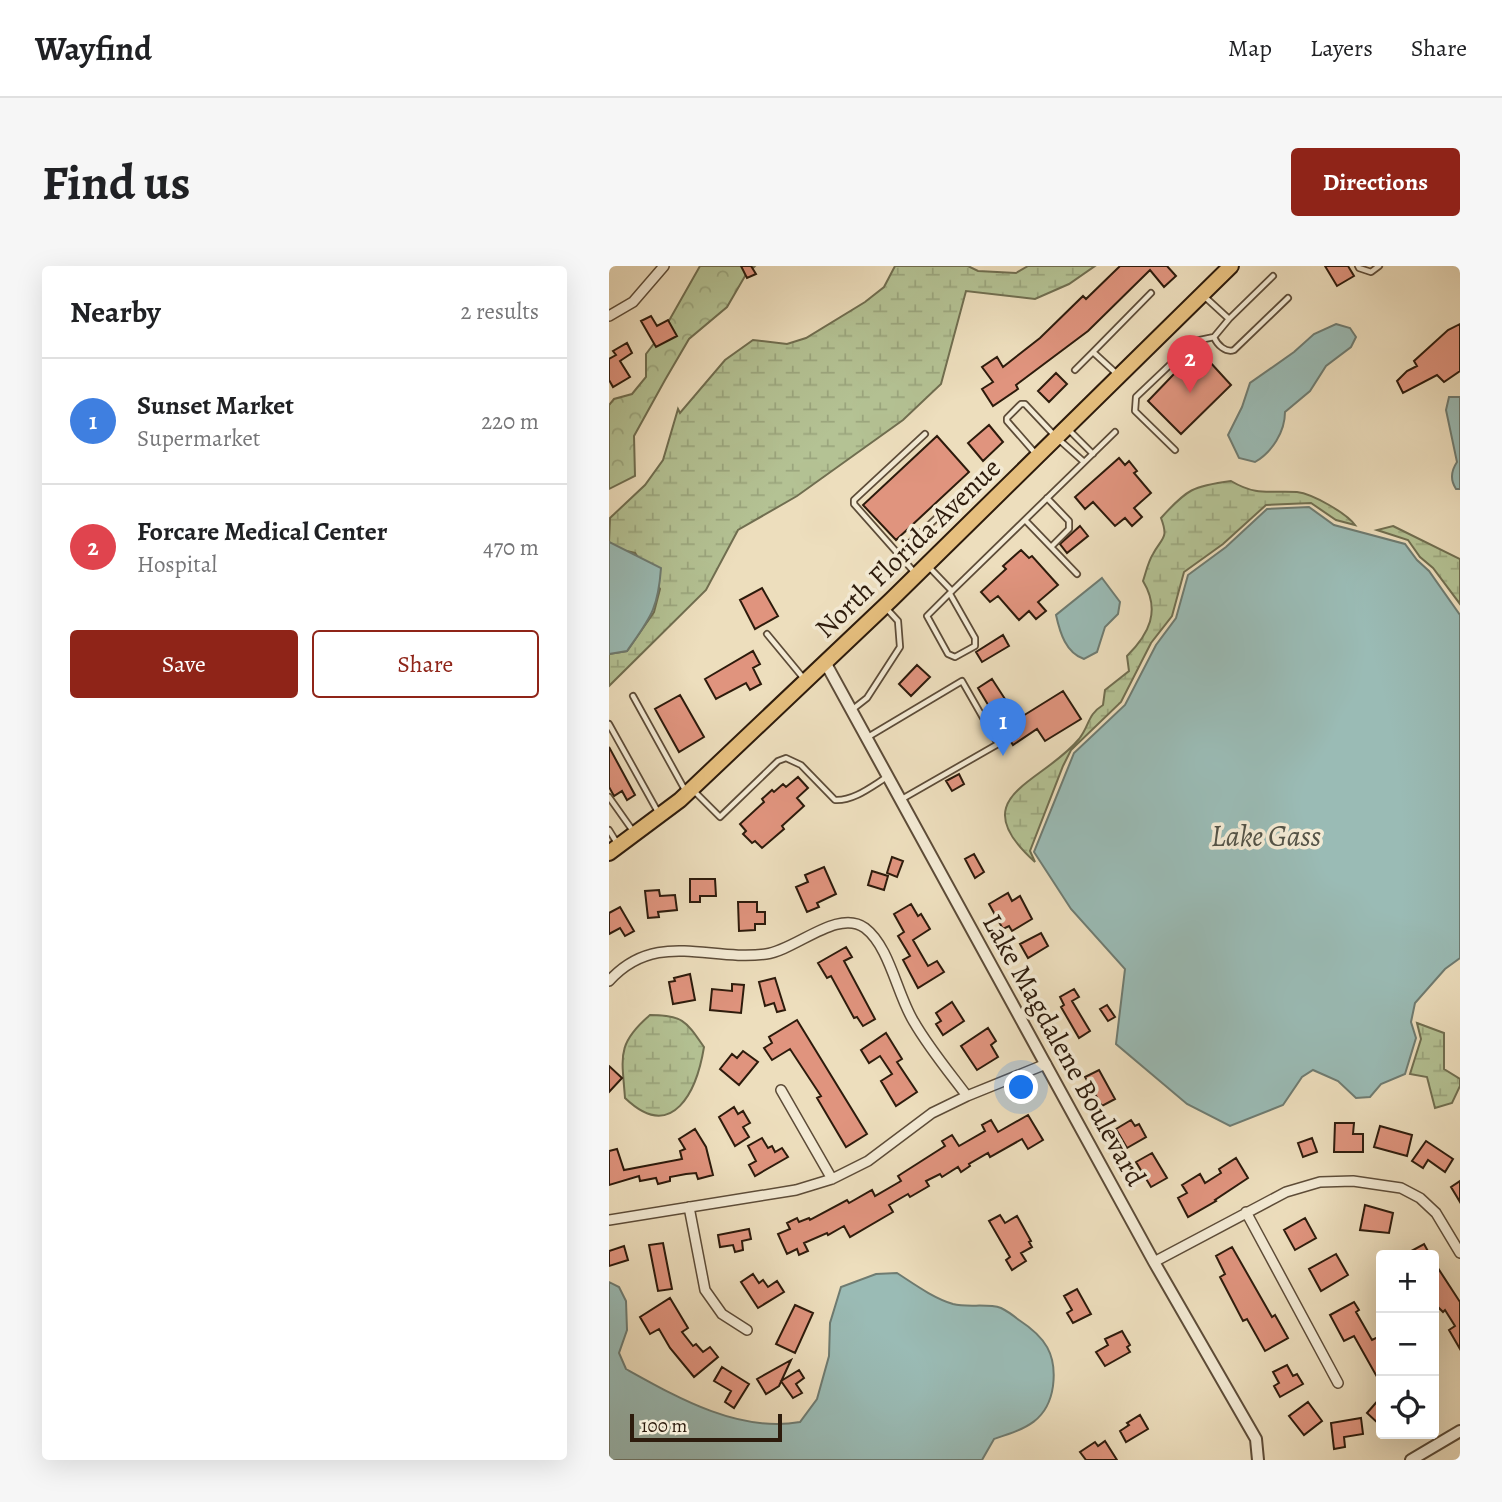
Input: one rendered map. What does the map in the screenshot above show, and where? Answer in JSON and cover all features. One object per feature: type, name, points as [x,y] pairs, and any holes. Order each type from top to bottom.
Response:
[{"type":"main road","name":"North Florida Avenue","points":[[614,850],[689,791],[922,570],[1231,266]]},
{"type":"street","points":[[609,316],[633,302],[664,266]]},
{"type":"street","name":"Lake Magdalene Boulevard","points":[[825,662],[1154,1262],[1256,1439],[1258,1460]]},
{"type":"street","points":[[609,981],[633,962],[655,953],[678,949],[740,956],[768,954],[792,947],[830,925],[843,922],[862,925],[876,938],[913,1021],[967,1096]]},
{"type":"street","points":[[609,1220],[796,1190],[832,1179],[868,1161],[932,1113],[1046,1064]]},
{"type":"street","points":[[781,1090],[832,1179]]},
{"type":"street","points":[[1154,1262],[1286,1192],[1320,1182],[1353,1181],[1401,1188],[1420,1198],[1436,1213],[1460,1253]]},
{"type":"street","points":[[689,1207],[705,1290],[723,1314],[747,1330]]},
{"type":"street","points":[[1246,1212],[1338,1382]]},
{"type":"street","points":[[1411,1460],[1460,1431]]},
{"type":"lane","points":[[1358,266],[1371,272],[1379,266]]},
{"type":"lane","points":[[1175,450],[1135,411],[1136,397],[1195,341],[1214,337],[1273,276]]},
{"type":"lane","points":[[1075,370],[1151,293]]},
{"type":"lane","points":[[1202,294],[1229,319]]},
{"type":"lane","points":[[1214,337],[1225,351],[1234,350],[1288,298]]},
{"type":"lane","points":[[1093,352],[1119,376]]},
{"type":"lane","points":[[1038,456],[1007,421],[1021,404],[1025,404],[1093,454]]},
{"type":"lane","points":[[1061,432],[1084,462]]},
{"type":"lane","points":[[925,434],[853,500],[898,554],[951,592],[975,638],[975,646],[955,657],[949,654],[927,616],[951,592],[1115,432]]},
{"type":"lane","points":[[898,554],[972,485]]},
{"type":"lane","points":[[1048,498],[1069,521],[1069,529],[1051,547]]},
{"type":"lane","points":[[1025,520],[1077,575]]},
{"type":"lane","points":[[852,710],[867,698],[900,647],[898,621],[884,606]]},
{"type":"lane","points":[[767,634],[806,680]]},
{"type":"lane","points":[[867,738],[962,681],[998,744],[901,799]]},
{"type":"lane","points":[[633,696],[689,791],[720,817],[778,761],[786,758],[801,765],[835,800],[844,801],[888,776]]},
{"type":"lane","points":[[982,717],[988,713]]},
{"type":"lane","points":[[609,724],[660,816]]},
{"type":"lane","points":[[992,734],[998,729]]},
{"type":"lane","points":[[609,797],[636,834]]},
{"type":"lane","points":[[609,830],[614,850]]},
{"type":"green space","points":[[700,266],[755,266],[745,276],[727,307],[689,339],[634,436],[635,476],[609,489],[609,405],[614,399],[632,394],[646,377],[646,354],[662,333]]},
{"type":"green space","points":[[895,266],[968,266],[978,271],[1016,273],[1028,266],[1095,266],[1069,284],[1035,299],[966,291],[941,384],[903,420],[797,496],[738,530],[706,590],[609,686],[609,654],[627,651],[654,612],[660,589],[635,553],[622,550],[609,542],[610,518],[645,485],[663,460],[678,409],[680,413],[725,360],[753,340],[787,344],[806,338],[865,302],[884,287]]},
{"type":"green space","points":[[1231,481],[1257,491],[1304,494],[1337,510],[1355,525],[1336,520],[1311,503],[1266,505],[1223,544],[1184,572],[1172,616],[1151,643],[1121,702],[1071,750],[1030,851],[1035,862],[1014,840],[1005,821],[1007,806],[1015,793],[1079,739],[1091,716],[1103,705],[1105,690],[1129,671],[1127,656],[1150,622],[1151,602],[1143,581],[1150,560],[1163,538],[1161,518],[1191,490]]},
{"type":"green space","points":[[1393,526],[1460,559],[1460,604],[1408,540],[1377,530]]},
{"type":"green space","points":[[650,1015],[670,1016],[683,1021],[704,1047],[689,1094],[680,1106],[669,1113],[657,1115],[642,1111],[625,1098],[623,1072],[626,1043]]},
{"type":"green space","points":[[1417,1023],[1444,1033],[1444,1069],[1460,1079],[1460,1086],[1452,1103],[1435,1108],[1427,1077],[1410,1074],[1421,1039]]},
{"type":"water","points":[[1336,324],[1350,328],[1356,337],[1351,347],[1326,366],[1310,391],[1285,412],[1280,434],[1267,453],[1255,462],[1239,458],[1228,435],[1250,383],[1294,352],[1314,334]]},
{"type":"water","points":[[1449,397],[1460,397],[1460,489],[1456,489],[1452,479],[1457,462],[1446,410]]},
{"type":"water","name":"Lake Gass","points":[[1309,507],[1334,525],[1405,544],[1429,571],[1460,615],[1460,958],[1445,969],[1415,1003],[1411,1022],[1416,1038],[1405,1074],[1381,1084],[1370,1097],[1356,1098],[1338,1081],[1313,1070],[1302,1077],[1283,1105],[1230,1126],[1187,1104],[1116,1044],[1125,969],[1071,909],[1034,852],[1074,753],[1125,705],[1156,645],[1176,618],[1188,575],[1226,547],[1267,509]]},
{"type":"water","points":[[609,542],[661,568],[658,594],[647,621],[627,651],[609,654]]},
{"type":"water","points":[[1102,578],[1120,602],[1118,614],[1105,627],[1097,652],[1084,659],[1068,647],[1056,615]]},
{"type":"water","points":[[897,1273],[953,1304],[1001,1308],[1036,1333],[1047,1347],[1054,1375],[1046,1408],[1025,1427],[994,1439],[982,1460],[609,1460],[609,1282],[619,1287],[626,1301],[627,1330],[619,1353],[626,1369],[710,1410],[732,1418],[777,1424],[800,1422],[817,1399],[829,1356],[830,1323],[841,1287],[876,1274]]},
{"type":"building","points":[[741,266],[751,266],[756,274],[747,278]]},
{"type":"building","points":[[1120,266],[1167,266],[1176,276],[1164,287],[1150,270],[1088,331],[1016,385],[1018,389],[993,406],[982,389],[993,382],[982,367],[997,357],[1003,367],[1040,338],[1083,296],[1086,299]]},
{"type":"building","points":[[1325,266],[1348,266],[1354,276],[1337,286]]},
{"type":"building","points":[[651,316],[657,326],[668,320],[677,336],[656,347],[641,321]]},
{"type":"building","points":[[1460,324],[1460,371],[1444,382],[1437,375],[1403,393],[1397,381],[1417,366],[1414,361],[1448,330]]},
{"type":"building","points":[[627,343],[632,353],[620,361],[630,377],[613,387],[609,380],[609,359],[616,355],[613,351]]},
{"type":"building","points":[[1198,349],[1231,385],[1181,434],[1148,401]]},
{"type":"building","points":[[1056,373],[1067,384],[1049,402],[1038,391]]},
{"type":"building","points":[[989,425],[1003,442],[983,461],[968,443]]},
{"type":"building","points":[[937,436],[969,472],[896,540],[863,505]]},
{"type":"building","points":[[1119,458],[1125,465],[1129,461],[1137,471],[1134,473],[1151,493],[1134,508],[1142,517],[1132,526],[1125,518],[1115,526],[1093,502],[1085,509],[1075,497]]},
{"type":"building","points":[[1080,526],[1088,536],[1067,553],[1060,544]]},
{"type":"building","points":[[1021,550],[1029,558],[1032,556],[1058,585],[1038,602],[1046,611],[1036,619],[1029,611],[1019,620],[998,596],[990,602],[981,592],[1006,569],[1003,566]]},
{"type":"building","points":[[762,588],[778,616],[755,629],[740,600]]},
{"type":"building","points":[[1003,635],[1009,646],[982,662],[976,652]]},
{"type":"building","points":[[753,651],[760,664],[753,668],[761,684],[750,690],[746,683],[716,699],[705,679]]},
{"type":"building","points":[[917,665],[930,677],[911,696],[899,684]]},
{"type":"building","points":[[992,679],[1018,719],[1063,691],[1081,719],[1045,741],[1037,729],[1013,745],[1001,726],[997,724],[994,727],[988,717],[993,713],[978,688]]},
{"type":"building","points":[[680,695],[704,737],[679,752],[655,709]]},
{"type":"building","points":[[609,747],[635,795],[627,800],[622,791],[614,796],[609,787]]},
{"type":"building","points":[[959,774],[964,784],[952,791],[946,781]]},
{"type":"building","points":[[798,777],[808,788],[797,798],[804,806],[782,826],[784,829],[762,848],[755,841],[752,843],[743,834],[746,831],[740,824],[764,802],[762,799],[772,790],[774,792],[783,784],[786,787]]},
{"type":"building","points":[[974,854],[984,872],[975,878],[965,859]]},
{"type":"building","points":[[892,857],[903,861],[897,877],[887,873]]},
{"type":"building","points":[[824,867],[836,894],[817,903],[819,907],[807,912],[796,887],[808,882],[805,875]]},
{"type":"building","points":[[872,871],[888,876],[884,890],[868,885]]},
{"type":"building","points":[[690,879],[715,879],[716,896],[700,896],[700,902],[690,902]]},
{"type":"building","points":[[659,890],[660,896],[675,895],[677,910],[658,912],[659,917],[648,918],[645,891]]},
{"type":"building","points":[[1008,893],[1012,901],[1020,896],[1032,919],[1012,931],[1009,926],[1003,929],[989,904]]},
{"type":"building","points":[[738,902],[757,902],[757,912],[765,912],[765,924],[755,924],[755,930],[739,931]]},
{"type":"building","points":[[911,904],[930,929],[913,940],[928,966],[937,961],[944,972],[918,988],[903,960],[910,956],[898,936],[904,932],[894,914]]},
{"type":"building","points":[[620,907],[634,931],[625,936],[620,928],[609,934],[609,913]]},
{"type":"building","points":[[1041,933],[1048,946],[1028,958],[1020,944]]},
{"type":"building","points":[[846,947],[852,957],[844,961],[875,1019],[863,1026],[857,1017],[854,1018],[831,976],[827,978],[818,963]]},
{"type":"building","points":[[690,974],[695,1000],[673,1004],[669,982]]},
{"type":"building","points":[[775,978],[785,1010],[777,1012],[774,1003],[765,1006],[759,982]]},
{"type":"building","points":[[732,984],[744,985],[741,1013],[710,1010],[712,989],[732,991]]},
{"type":"building","points":[[1074,989],[1079,997],[1072,1001],[1090,1031],[1079,1038],[1061,1007],[1064,1005],[1060,997]]},
{"type":"building","points":[[952,1002],[964,1021],[943,1035],[936,1024],[941,1021],[936,1013]]},
{"type":"building","points":[[1107,1005],[1115,1017],[1108,1021],[1100,1009]]},
{"type":"building","points":[[797,1020],[867,1134],[846,1147],[817,1098],[821,1096],[790,1049],[772,1060],[764,1048],[772,1043],[769,1037]]},
{"type":"building","points":[[988,1028],[996,1041],[991,1045],[998,1057],[977,1070],[961,1046]]},
{"type":"building","points":[[886,1033],[902,1059],[897,1062],[917,1092],[896,1106],[881,1081],[892,1074],[880,1056],[869,1063],[861,1050]]},
{"type":"building","points":[[743,1051],[758,1062],[739,1085],[720,1069],[732,1054],[737,1058]]},
{"type":"building","points":[[609,1066],[622,1078],[609,1092]]},
{"type":"building","points":[[1099,1070],[1115,1099],[1102,1106],[1085,1077]]},
{"type":"building","points":[[734,1107],[738,1114],[743,1111],[750,1123],[743,1127],[749,1137],[735,1146],[719,1117]]},
{"type":"building","points":[[1028,1115],[1043,1140],[1028,1149],[1022,1139],[990,1157],[988,1153],[961,1172],[958,1167],[942,1177],[940,1174],[926,1181],[929,1186],[889,1205],[893,1212],[850,1237],[844,1226],[804,1243],[808,1251],[799,1255],[797,1249],[787,1254],[778,1234],[790,1229],[787,1223],[797,1218],[799,1222],[809,1218],[810,1220],[872,1190],[875,1196],[901,1181],[898,1176],[945,1146],[942,1141],[952,1135],[959,1146],[985,1131],[982,1125],[991,1120],[998,1132]]},
{"type":"building","points":[[1131,1120],[1135,1126],[1139,1124],[1146,1137],[1127,1148],[1116,1129]]},
{"type":"building","points":[[1335,1123],[1354,1123],[1353,1134],[1363,1134],[1363,1152],[1334,1152]]},
{"type":"building","points":[[1380,1126],[1412,1135],[1407,1156],[1374,1147]]},
{"type":"building","points":[[695,1129],[706,1147],[713,1175],[698,1179],[696,1173],[686,1174],[670,1177],[670,1181],[658,1184],[656,1178],[640,1181],[639,1176],[609,1185],[609,1151],[617,1149],[624,1170],[682,1159],[680,1151],[685,1149],[679,1139]]},
{"type":"building","points":[[762,1138],[768,1148],[772,1146],[775,1152],[782,1148],[788,1157],[755,1176],[749,1165],[756,1161],[748,1146]]},
{"type":"building","points":[[1312,1138],[1317,1152],[1303,1157],[1298,1143]]},
{"type":"building","points":[[1426,1141],[1453,1159],[1445,1172],[1428,1160],[1423,1168],[1412,1161]]},
{"type":"building","points":[[1152,1153],[1167,1178],[1151,1187],[1136,1162]]},
{"type":"building","points":[[1236,1158],[1248,1178],[1188,1217],[1178,1198],[1187,1193],[1182,1185],[1200,1174],[1205,1183],[1221,1173],[1219,1169]]},
{"type":"building","points":[[1460,1181],[1460,1202],[1451,1187]]},
{"type":"building","points":[[1365,1205],[1393,1213],[1389,1233],[1360,1230]]},
{"type":"building","points":[[1000,1215],[1005,1223],[1017,1216],[1031,1241],[1029,1242],[1032,1247],[1021,1253],[1026,1261],[1012,1270],[1006,1260],[1010,1257],[989,1221]]},
{"type":"building","points":[[1305,1218],[1316,1238],[1295,1250],[1284,1230]]},
{"type":"building","points":[[749,1229],[751,1239],[742,1241],[743,1250],[735,1252],[733,1245],[720,1247],[718,1235]]},
{"type":"building","points":[[663,1243],[672,1289],[658,1291],[649,1245]]},
{"type":"building","points":[[1424,1244],[1427,1250],[1413,1250]]},
{"type":"building","points":[[624,1246],[628,1260],[609,1266],[609,1251]]},
{"type":"building","points":[[1232,1247],[1272,1317],[1275,1315],[1288,1338],[1265,1351],[1247,1319],[1243,1321],[1220,1277],[1225,1274],[1216,1256]]},
{"type":"building","points":[[1336,1254],[1348,1275],[1321,1291],[1309,1269]]},
{"type":"building","points":[[1439,1270],[1460,1302],[1460,1349],[1449,1330],[1455,1326],[1445,1310],[1443,1312],[1439,1308]]},
{"type":"building","points":[[753,1274],[759,1283],[763,1280],[768,1287],[777,1281],[784,1292],[758,1308],[741,1282]]},
{"type":"building","points":[[1077,1289],[1091,1314],[1073,1323],[1067,1313],[1072,1310],[1064,1296]]},
{"type":"building","points":[[670,1298],[688,1328],[682,1332],[693,1346],[696,1344],[703,1352],[710,1347],[718,1357],[694,1377],[670,1348],[659,1329],[650,1334],[640,1317]]},
{"type":"building","points":[[1354,1302],[1359,1310],[1356,1312],[1372,1340],[1376,1338],[1376,1375],[1354,1336],[1344,1341],[1330,1315]]},
{"type":"building","points":[[795,1305],[813,1313],[795,1353],[776,1344]]},
{"type":"building","points":[[1122,1331],[1130,1345],[1127,1347],[1130,1352],[1105,1366],[1096,1352],[1108,1345],[1105,1339]]},
{"type":"building","points":[[791,1360],[779,1386],[766,1394],[757,1379]]},
{"type":"building","points":[[1287,1365],[1293,1376],[1297,1374],[1303,1384],[1280,1397],[1274,1386],[1279,1383],[1273,1372]]},
{"type":"building","points":[[722,1367],[749,1384],[734,1408],[725,1402],[731,1391],[714,1381]]},
{"type":"building","points":[[799,1370],[804,1378],[796,1384],[802,1393],[793,1398],[781,1381]]},
{"type":"building","points":[[1308,1402],[1322,1421],[1304,1435],[1289,1416]]},
{"type":"building","points":[[1376,1403],[1376,1421],[1367,1413]]},
{"type":"building","points":[[1140,1415],[1148,1429],[1126,1442],[1120,1431]]},
{"type":"building","points":[[1361,1418],[1363,1434],[1344,1437],[1345,1447],[1334,1449],[1331,1423]]},
{"type":"building","points":[[1105,1441],[1117,1460],[1086,1460],[1080,1452],[1095,1442],[1098,1446]]},
{"type":"place","name":"Forcare Medical Center","points":[[1190,393]]},
{"type":"place","name":"Sunset Market","points":[[1003,756]]}]
